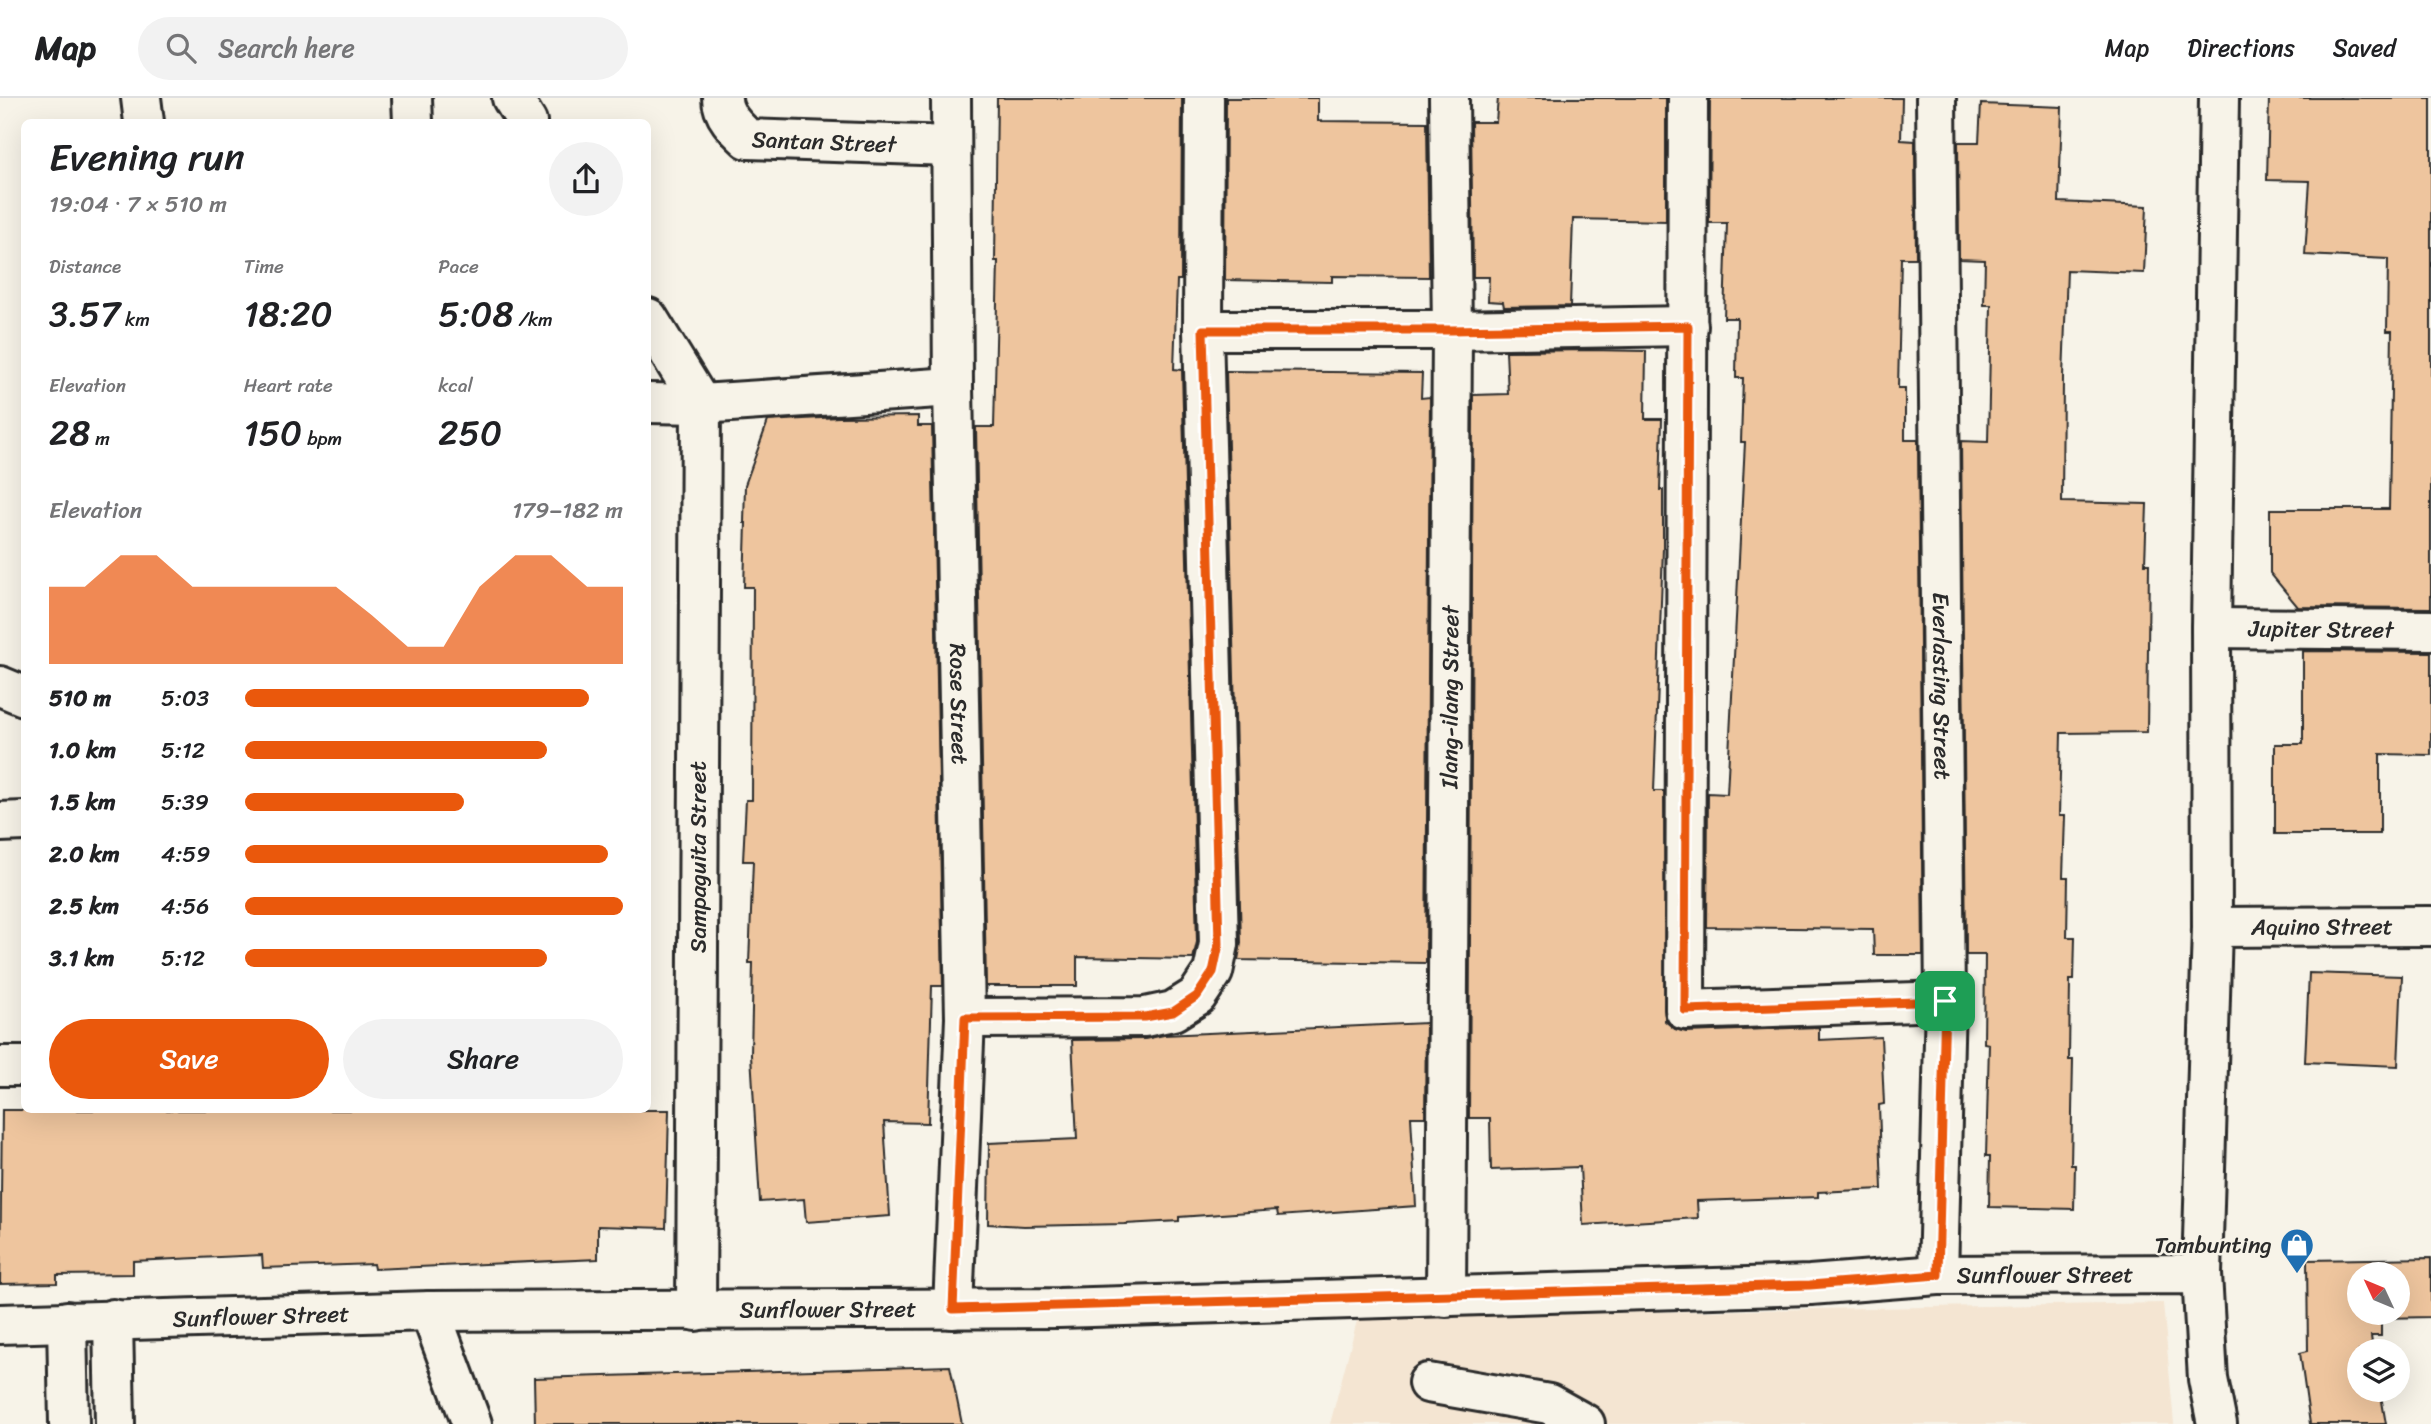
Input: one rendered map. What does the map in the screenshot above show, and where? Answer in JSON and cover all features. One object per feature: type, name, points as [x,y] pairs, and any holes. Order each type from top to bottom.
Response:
[{"type":"street","points":[[141,98],[144,119]]},
{"type":"street","points":[[412,98],[413,119]]},
{"type":"street","points":[[512,98],[525,119]]},
{"type":"street","name":"Santan Street","points":[[722,98],[722,105],[733,125],[748,139],[950,146]]},
{"type":"street","name":"Rose Street","points":[[951,98],[953,387],[965,1018],[953,1309]]},
{"type":"street","points":[[965,1018],[1145,1017],[1173,1012],[1197,996],[1213,972],[1219,944],[1203,330],[1204,98]]},
{"type":"street","name":"Ilang-ilang Street","points":[[1446,1297],[1452,330],[1449,98]]},
{"type":"street","points":[[1688,98],[1685,1010],[1945,1001]]},
{"type":"street","name":"Everlasting Street","points":[[1936,98],[1945,1001],[1938,1275]]},
{"type":"street","points":[[2217,1424],[2208,1379],[2202,1274],[2212,927],[2211,628],[2219,98]]},
{"type":"street","points":[[651,323],[701,404]]},
{"type":"street","points":[[1203,330],[1688,326]]},
{"type":"street","points":[[651,403],[701,404],[953,387]]},
{"type":"street","name":"Sampaguita Street","points":[[696,1311],[701,404]]},
{"type":"street","name":"Jupiter Street","points":[[2211,628],[2431,630]]},
{"type":"street","points":[[0,686],[21,695]]},
{"type":"street","points":[[0,822],[21,821]]},
{"type":"street","name":"Aquino Street","points":[[2212,927],[2431,926]]},
{"type":"street","points":[[0,1066],[21,1066]]},
{"type":"street","name":"Sunflower Street","points":[[0,1324],[430,1311],[953,1309],[1810,1285],[1938,1275],[2202,1274]]},
{"type":"street","points":[[430,1311],[471,1424]]},
{"type":"street","points":[[113,1320],[115,1424]]},
{"type":"street","points":[[67,1321],[69,1424]]},
{"type":"street","points":[[1428,1383],[1549,1404],[1585,1424]]},
{"type":"shaded area","points":[[2163,1303],[2174,1424],[1330,1424],[1358,1317]]},
{"type":"building","points":[[997,98],[1182,98],[1181,280],[1177,280],[1174,369],[1182,370],[1197,942],[1193,959],[1077,957],[1077,986],[986,986],[976,427],[994,427],[998,261],[995,261]]},
{"type":"building","points":[[1226,98],[1318,98],[1318,121],[1427,122],[1429,277],[1332,276],[1332,282],[1225,280]]},
{"type":"building","points":[[1498,98],[1666,98],[1666,221],[1573,219],[1570,306],[1504,307],[1503,302],[1488,301],[1489,277],[1473,277],[1471,122],[1496,122]]},
{"type":"building","points":[[1710,98],[1902,98],[1901,140],[1915,141],[1916,258],[1901,258],[1898,388],[1905,388],[1905,440],[1918,440],[1923,955],[1874,955],[1873,929],[1707,927],[1708,793],[1727,794],[1745,442],[1741,442],[1743,378],[1736,378],[1737,318],[1724,318],[1727,223],[1709,223]]},
{"type":"building","points":[[2269,98],[2431,98],[2431,608],[2298,607],[2270,573],[2270,509],[2389,509],[2392,331],[2387,331],[2388,259],[2305,255],[2310,181],[2267,180]]},
{"type":"building","points":[[1981,104],[2062,107],[2059,202],[2147,206],[2144,273],[2067,270],[2062,502],[2147,504],[2145,564],[2149,564],[2147,732],[2061,733],[2059,816],[2065,816],[2063,877],[2068,877],[2067,937],[2075,937],[2074,980],[2070,980],[2069,1060],[2073,1060],[2071,1165],[2075,1165],[2074,1209],[1989,1207],[1990,1156],[1986,1156],[1989,1044],[1984,1043],[1985,955],[1966,955],[1961,441],[1988,442],[1991,305],[1984,305],[1985,260],[1959,259],[1958,142],[1979,142]]},
{"type":"building","points":[[1506,351],[1646,351],[1645,419],[1662,419],[1660,490],[1663,490],[1663,548],[1654,791],[1664,791],[1665,1021],[1675,1029],[1686,1032],[1819,1027],[1819,1040],[1881,1037],[1884,1104],[1879,1105],[1882,1189],[1818,1192],[1818,1197],[1697,1201],[1698,1218],[1583,1225],[1580,1167],[1491,1170],[1490,1118],[1469,1118],[1473,395],[1508,394]]},
{"type":"building","points":[[1226,371],[1422,373],[1421,398],[1430,397],[1426,963],[1238,960],[1241,943]]},
{"type":"building","points":[[918,416],[918,426],[932,426],[943,986],[932,986],[928,1123],[884,1122],[890,1216],[806,1222],[804,1199],[760,1202],[751,1055],[753,963],[749,963],[753,861],[743,861],[746,800],[752,800],[753,587],[744,587],[745,485],[768,421]]},
{"type":"building","points":[[2303,651],[2431,652],[2431,755],[2380,754],[2380,834],[2275,834],[2275,744],[2303,744]]},
{"type":"building","points":[[2309,973],[2402,976],[2398,1066],[2305,1062]]},
{"type":"building","points":[[1426,1023],[1425,1117],[1411,1117],[1416,1206],[1278,1216],[1277,1210],[1125,1224],[988,1224],[989,1143],[1077,1139],[1072,1040],[1145,1039],[1164,1035]]},
{"type":"building","points":[[2,1110],[21,1110],[21,1113],[651,1113],[651,1110],[669,1110],[666,1228],[598,1226],[598,1259],[374,1269],[373,1264],[263,1268],[262,1255],[133,1261],[133,1274],[57,1275],[57,1283],[0,1284]]},
{"type":"building","points":[[2431,1258],[2431,1317],[2410,1317],[2410,1262],[2347,1262],[2347,1325],[2381,1325],[2381,1336],[2371,1336],[2371,1339],[2347,1339],[2347,1402],[2382,1402],[2386,1424],[2310,1424],[2300,1353],[2308,1351],[2307,1260]]},
{"type":"building","points":[[950,1366],[962,1424],[535,1424],[534,1378]]},
{"type":"place","name":"Tambunting","points":[[2297,1275]]},
{"type":"route","points":[[1688,326],[1685,1010],[1945,1001],[1938,1275],[1810,1285],[953,1309],[965,1018],[1145,1017],[1173,1012],[1197,996],[1213,972],[1219,944],[1203,330],[1688,326]]}]
